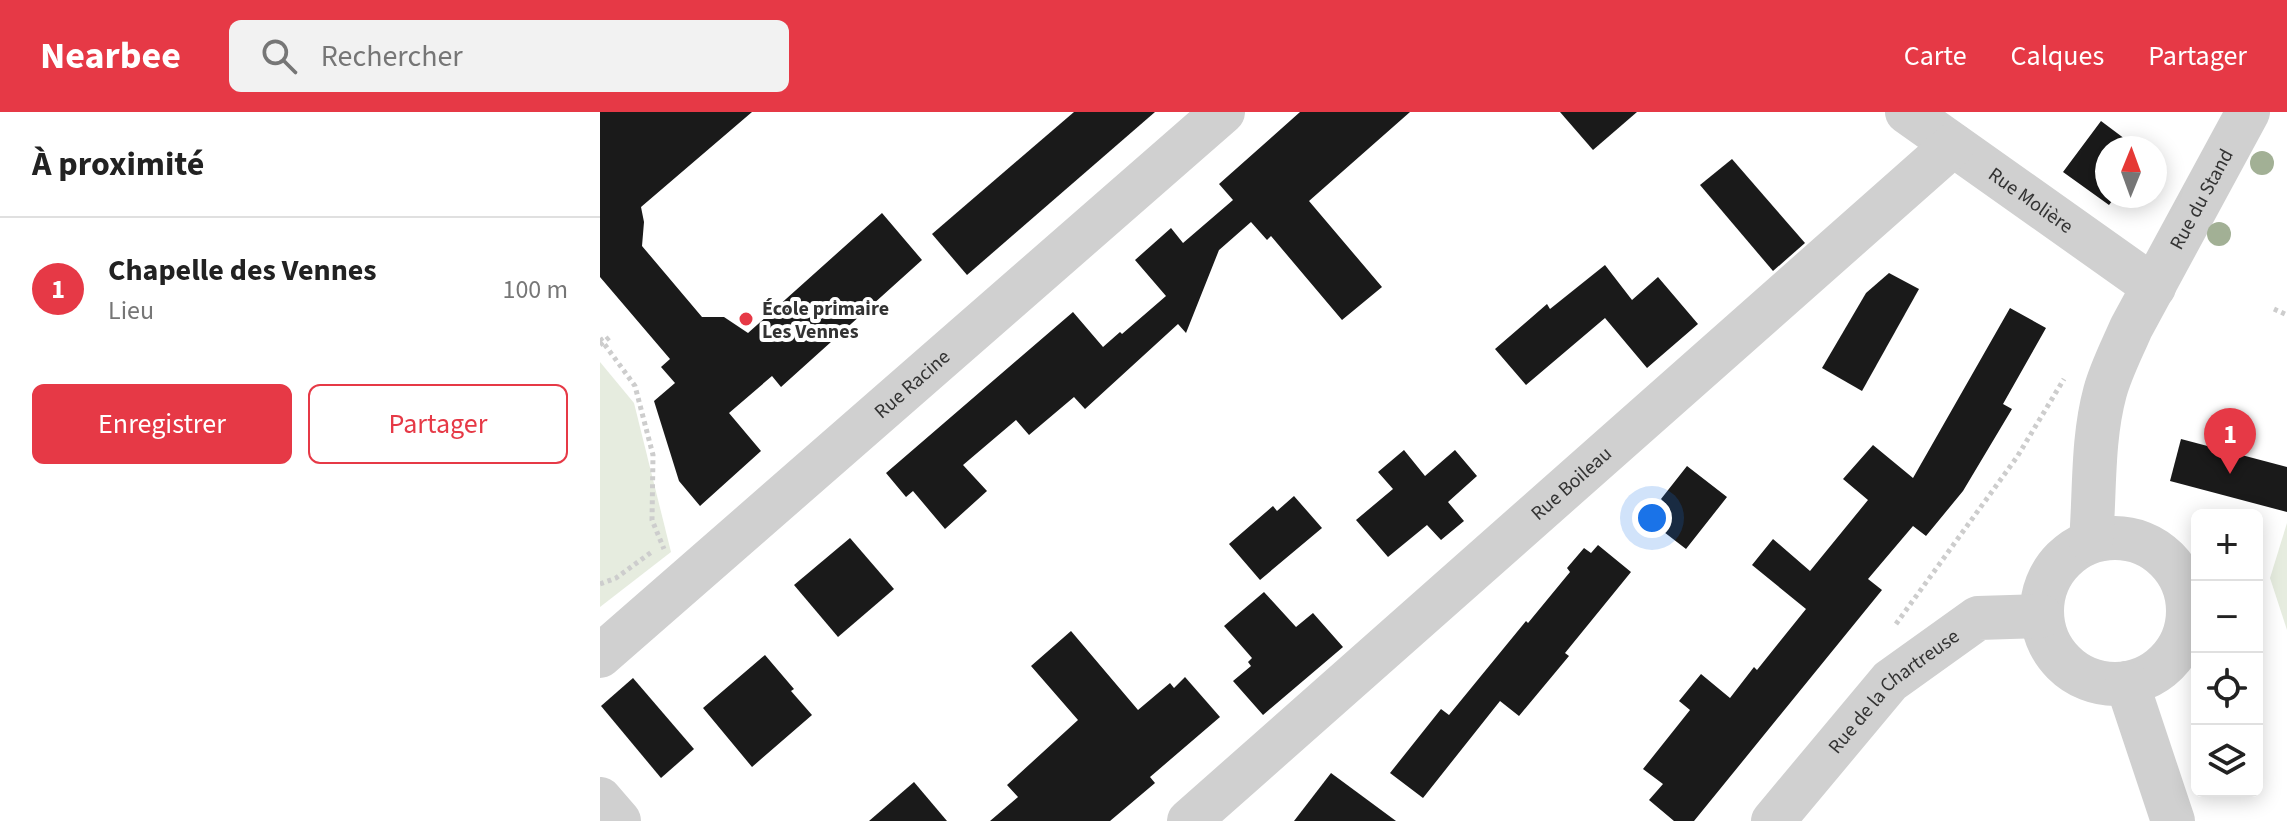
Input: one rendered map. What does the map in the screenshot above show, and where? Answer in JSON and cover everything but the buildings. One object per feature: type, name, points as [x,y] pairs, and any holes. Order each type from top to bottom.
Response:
[{"type":"street","name":"Rue Racine","points":[[600,656],[1223,112]]},
{"type":"street","name":"Rue Molière","points":[[1907,112],[2154,287]]},
{"type":"street","name":"Rue du Stand","points":[[2154,287],[2248,112]]},
{"type":"street","name":"Rue Boileau","points":[[1189,821],[1864,215],[1953,145]]},
{"type":"street","points":[[2091,541],[2096,445],[2105,392],[2131,328],[2154,287]]},
{"type":"street","points":[[2115,537],[2139,541],[2160,552],[2176,570],[2186,592],[2188,616],[2183,640],[2169,660],[2150,675],[2127,683],[2103,683],[2080,675],[2061,661],[2047,640],[2041,616],[2044,593],[2053,570],[2069,553],[2091,541],[2115,537]]},
{"type":"street","name":"Rue de la Chartreuse","points":[[1773,821],[1890,681],[1978,618],[2041,616]]},
{"type":"street","points":[[2127,683],[2173,821]]},
{"type":"street","points":[[600,799],[619,821]]},
{"type":"path","points":[[2274,309],[2287,315]]},
{"type":"path","points":[[612,335],[601,341],[635,386],[653,455],[652,520],[661,545],[688,580]]},
{"type":"path","points":[[1890,681],[1897,622],[2017,457],[2070,370]]},
{"type":"path","points":[[600,584],[616,578],[661,545]]},
{"type":"shaded area","points":[[600,362],[634,403],[671,552],[600,607]]},
{"type":"shaded area","points":[[2287,523],[2287,630],[2270,578]]},
{"type":"place","name":"École primaire Les Vennes","points":[[746,319]]},
{"type":"place","name":"Chapelle des Vennes","points":[[2230,474]]}]
